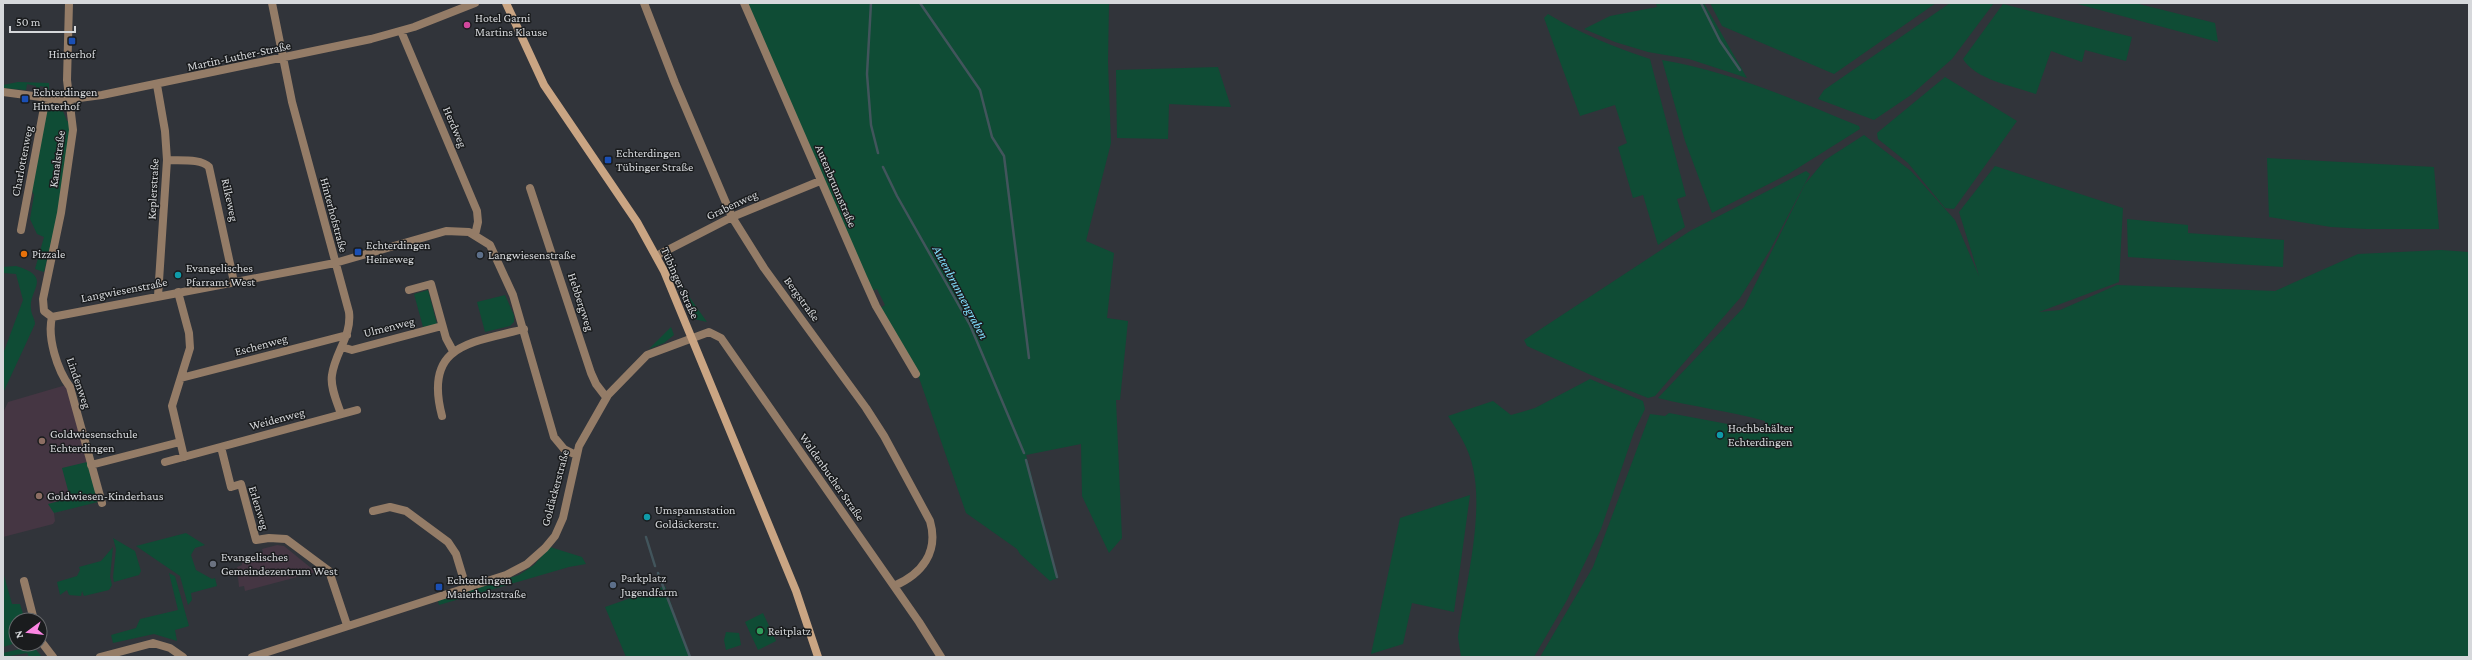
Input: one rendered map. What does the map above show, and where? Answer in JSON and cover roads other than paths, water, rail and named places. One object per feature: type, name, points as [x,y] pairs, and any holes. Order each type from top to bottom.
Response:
[{"type":"main road","name":"Tübinger Straße","points":[[506,3],[544,85],[637,222],[656,256],[796,591],[818,657]]},
{"type":"street","name":"Kanalstraße","points":[[50,316],[44,311],[43,299],[71,156],[73,130],[67,80],[69,3]]},
{"type":"street","name":"Hinterhofstraße","points":[[272,3],[292,102],[349,312],[350,323],[347,335],[331,375],[332,385],[341,414]]},
{"type":"street","name":"Martin-Luther-Straße","points":[[3,92],[70,99],[157,85],[283,59],[401,31],[475,3]]},
{"type":"street","name":"Bergstraße","points":[[644,3],[675,82],[732,217],[764,268],[866,408],[884,436],[930,521],[934,534],[930,554],[910,579],[894,586]]},
{"type":"street","name":"Autenbrunnstraße","points":[[744,3],[820,181],[876,306],[916,374]]},
{"type":"street","name":"Herdweg","points":[[401,31],[477,211],[478,222],[476,234]]},
{"type":"street","name":"Keplerstraße","points":[[157,85],[165,131],[167,160],[158,296]]},
{"type":"street","name":"Charlottenweg","points":[[21,230],[46,97]]},
{"type":"street","name":"Rilkeweg","points":[[167,160],[206,163],[210,167],[234,282]]},
{"type":"street","name":"Grabenweg","points":[[656,256],[732,217],[820,181]]},
{"type":"street","name":"Hebbergweg","points":[[530,188],[591,373],[596,384],[606,397]]},
{"type":"street","name":"Langwiesenstraße","points":[[50,316],[335,263],[446,231],[462,231],[476,234]]},
{"type":"street","points":[[476,234],[486,241],[495,252],[513,295],[554,437],[564,449],[576,454]]},
{"type":"street","points":[[409,290],[431,284],[446,338],[453,350]]},
{"type":"street","points":[[178,292],[189,333],[190,348],[172,406],[184,457]]},
{"type":"street","name":"Lindenweg","points":[[50,316],[50,329],[62,376],[70,387],[102,503]]},
{"type":"street","name":"Ulmenweg","points":[[342,347],[352,350],[442,326]]},
{"type":"street","points":[[442,416],[438,398],[438,384],[449,355],[453,350],[467,344],[524,329]]},
{"type":"street","name":"Waldenbucher Straße","points":[[691,338],[709,332],[721,338],[942,657]]},
{"type":"street","name":"Eschenweg","points":[[181,378],[347,335]]},
{"type":"street","name":"Goldäckerstraße","points":[[252,657],[516,571],[536,557],[550,542],[563,518],[576,454],[606,397],[648,355],[691,338]]},
{"type":"street","points":[[341,414],[357,410]]},
{"type":"street","name":"Weidenweg","points":[[165,462],[341,414]]},
{"type":"street","points":[[91,465],[180,442]]},
{"type":"street","name":"Erlenweg","points":[[220,447],[231,487],[241,484],[256,540],[269,538],[286,539],[329,571],[347,625]]},
{"type":"street","points":[[372,511],[390,508],[406,511],[448,542],[456,554],[466,587]]},
{"type":"street","points":[[24,581],[32,612]]},
{"type":"street","points":[[100,657],[122,654],[153,643],[170,648],[183,657]]},
{"type":"waterway","name":"Autenbrunnengraben","points":[[871,3],[867,74],[871,125],[878,153]]},
{"type":"waterway","points":[[920,3],[980,90],[992,137],[1004,156],[1029,358]]},
{"type":"waterway","points":[[1701,3],[1720,41],[1740,70]]},
{"type":"waterway","name":"Autenbrunnengraben","points":[[883,167],[897,196],[970,325],[1024,453]]},
{"type":"waterway","name":"Autenbrunnengraben","points":[[1026,460],[1057,577]]},
{"type":"waterway","points":[[646,537],[655,566]]},
{"type":"waterway","points":[[658,573],[690,657]]},
{"type":"place","name":"Hotel Garni Martins Klause","points":[[467,25]]},
{"type":"place","name":"Hinterhof","points":[[72,41]]},
{"type":"place","name":"Echterdingen Hinterhof","points":[[25,99]]},
{"type":"place","name":"Echterdingen Tübinger Straße","points":[[608,160]]},
{"type":"place","name":"Echterdingen Heineweg","points":[[358,252]]},
{"type":"place","name":"Pizzale","points":[[24,254]]},
{"type":"place","name":"Langwiesenstraße","points":[[480,255]]},
{"type":"place","name":"Evangelisches Pfarramt West","points":[[178,275]]},
{"type":"place","name":"Hochbehälter Echterdingen","points":[[1720,435]]},
{"type":"place","name":"Goldwiesenschule Echterdingen","points":[[42,441]]},
{"type":"place","name":"Goldwiesen-Kinderhaus","points":[[39,496]]},
{"type":"place","name":"Umspannstation Goldäckerstr.","points":[[647,517]]},
{"type":"place","name":"Evangelisches Gemeindezentrum West","points":[[213,564]]},
{"type":"place","name":"Parkplatz Jugendfarm","points":[[613,585]]},
{"type":"place","name":"Echterdingen Maierholzstraße","points":[[439,587]]},
{"type":"place","name":"Reitplatz","points":[[760,631]]}]
